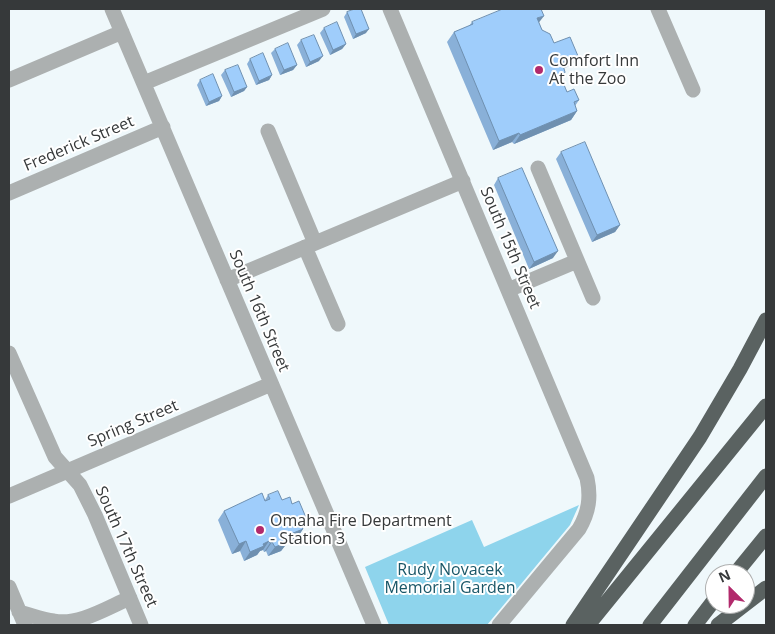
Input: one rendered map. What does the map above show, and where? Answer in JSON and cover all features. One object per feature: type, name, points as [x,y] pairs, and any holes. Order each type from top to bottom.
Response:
[{"type":"highway","points":[[573,625],[700,437],[766,320]]},
{"type":"highway","points":[[588,625],[766,406]]},
{"type":"highway","points":[[650,625],[766,476]]},
{"type":"highway","points":[[744,564],[766,536]]},
{"type":"highway","points":[[718,625],[766,588]]},
{"type":"highway","points":[[695,625],[705,612]]},
{"type":"street","name":"South 16th Street","points":[[112,9],[374,625]]},
{"type":"street","points":[[144,83],[323,9]]},
{"type":"street","name":"South 15th Street","points":[[390,9],[587,478],[590,503],[586,517],[579,529],[499,625]]},
{"type":"street","points":[[658,9],[693,90]]},
{"type":"street","points":[[9,80],[122,32]]},
{"type":"street","name":"Frederick Street","points":[[9,193],[163,127]]},
{"type":"street","points":[[268,131],[338,324]]},
{"type":"street","points":[[538,168],[593,298]]},
{"type":"street","points":[[227,280],[463,180]]},
{"type":"street","points":[[508,290],[577,261]]},
{"type":"street","name":"South 17th Street","points":[[9,353],[48,444],[55,457],[80,485],[95,515],[141,625]]},
{"type":"street","name":"Spring Street","points":[[9,496],[271,384]]},
{"type":"street","points":[[9,588],[22,619],[55,622],[85,617],[130,598]]},
{"type":"green space","name":"Rudy Novacek Memorial Garden","points":[[579,505],[570,525],[487,625],[389,625],[365,567],[472,520],[484,547]]},
{"type":"building","points":[[361,9],[369,29],[356,34],[347,12]]},
{"type":"building","points":[[503,9],[541,9],[544,16],[537,18],[542,30],[550,34],[554,43],[570,37],[578,56],[562,62],[565,72],[562,80],[567,92],[574,89],[579,100],[574,102],[577,111],[520,135],[519,133],[499,141],[454,32]]},
{"type":"building","points":[[337,22],[346,44],[333,50],[324,28]]},
{"type":"building","points":[[314,35],[323,56],[310,62],[301,40]]},
{"type":"building","points":[[288,43],[297,65],[284,70],[275,49]]},
{"type":"building","points":[[263,53],[272,75],[259,81],[250,59]]},
{"type":"building","points":[[238,65],[247,87],[234,92],[225,70]]},
{"type":"building","points":[[213,74],[222,96],[209,102],[200,80]]},
{"type":"building","points":[[585,142],[620,225],[597,235],[561,152]]},
{"type":"building","points":[[522,168],[558,251],[534,262],[498,178]]},
{"type":"building","name":"Omaha Fire Department - Station 3","points":[[278,491],[282,500],[290,497],[292,504],[299,501],[307,520],[300,523],[303,529],[286,536],[288,542],[275,547],[269,541],[263,544],[264,546],[250,552],[246,541],[239,544],[224,511],[262,493],[265,501],[270,499],[268,495]]},
{"type":"place","name":"Comfort Inn At the Zoo","points":[[539,70]]},
{"type":"place","name":"Omaha Fire Department - Station 3","points":[[260,530]]}]
